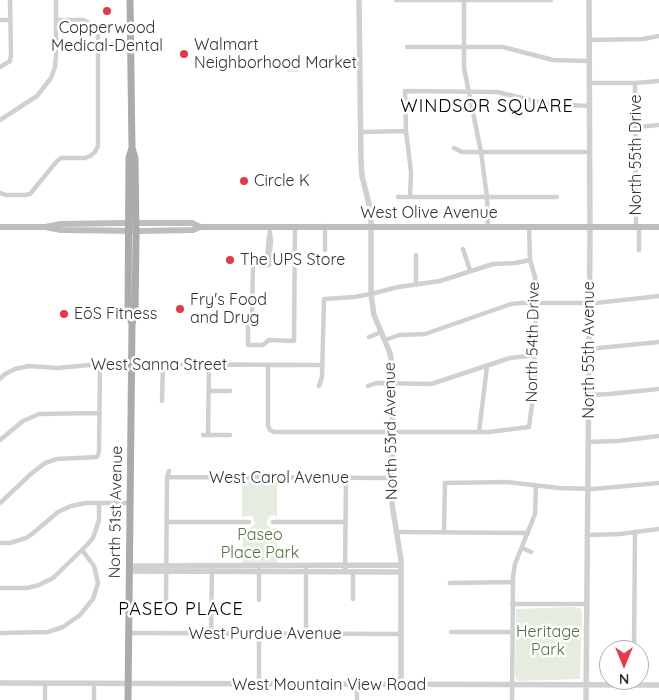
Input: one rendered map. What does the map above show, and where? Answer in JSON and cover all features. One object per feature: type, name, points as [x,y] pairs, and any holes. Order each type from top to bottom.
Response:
[{"type":"main road","name":"North 51st Avenue","points":[[128,700],[132,364],[132,324],[128,312],[132,227],[129,158],[132,148],[130,0]]},
{"type":"main road","name":"West Olive Avenue","points":[[0,227],[45,227],[61,224],[193,230],[200,227],[324,226],[659,227]]},
{"type":"street","points":[[0,67],[10,61],[10,0]]},
{"type":"street","points":[[0,120],[37,96],[46,86],[55,67],[56,0]]},
{"type":"street","name":"North 53rd Avenue","points":[[360,0],[362,176],[370,203],[371,294],[374,315],[385,340],[392,363],[393,514],[400,550],[401,568],[401,685]]},
{"type":"street","points":[[396,0],[551,0]]},
{"type":"street","points":[[464,0],[464,68],[481,152],[487,197],[488,226]]},
{"type":"street","name":"North 55th Avenue","points":[[586,700],[590,226],[589,0]]},
{"type":"street","points":[[0,20],[10,20]]},
{"type":"street","points":[[0,193],[6,195],[30,194],[61,158],[85,158],[94,154],[98,146],[98,35],[96,29],[83,20],[56,20]]},
{"type":"street","points":[[589,40],[644,39],[659,36]]},
{"type":"street","points":[[407,47],[503,47],[536,52],[561,61],[589,61]]},
{"type":"street","points":[[589,83],[659,81]]},
{"type":"street","name":"North 55th Drive","points":[[635,83],[639,250]]},
{"type":"street","points":[[410,197],[411,172],[406,131],[405,91],[503,92],[554,105],[589,106]]},
{"type":"street","points":[[519,104],[521,98]]},
{"type":"street","points":[[636,127],[659,125]]},
{"type":"street","points":[[361,132],[406,131]]},
{"type":"street","points":[[454,148],[462,152],[589,152]]},
{"type":"street","points":[[398,197],[557,197]]},
{"type":"street","points":[[324,226],[325,250]]},
{"type":"street","name":"North 54th Drive","points":[[479,432],[529,427],[536,355],[536,302],[535,277],[530,260],[529,226]]},
{"type":"street","points":[[269,227],[271,240],[269,265],[252,265],[252,316],[248,321],[248,345],[263,345],[269,340],[294,341],[295,227]]},
{"type":"street","points":[[463,249],[470,270]]},
{"type":"street","points":[[416,256],[416,286]]},
{"type":"street","points":[[319,386],[322,377],[324,299],[354,297],[398,287],[416,286],[440,281],[492,264],[530,260]]},
{"type":"street","points":[[385,340],[399,335],[425,334],[511,304],[536,302],[589,303],[659,296]]},
{"type":"street","points":[[369,337],[381,332]]},
{"type":"street","points":[[589,349],[659,342]]},
{"type":"street","points":[[368,386],[376,383],[431,384],[515,356],[536,355]]},
{"type":"street","points":[[0,503],[45,463],[56,458],[97,457],[99,452],[100,364]]},
{"type":"street","name":"West Sanna Street","points":[[0,379],[15,369],[29,366],[57,368],[100,364],[322,365]]},
{"type":"street","points":[[162,400],[163,364]]},
{"type":"street","points":[[209,364],[209,391],[205,434],[230,435]]},
{"type":"street","points":[[268,365],[268,426],[274,432],[479,432],[487,366]]},
{"type":"street","points":[[589,395],[659,389]]},
{"type":"street","points":[[209,391],[230,391]]},
{"type":"street","points":[[0,440],[23,420],[39,414],[100,413]]},
{"type":"street","points":[[588,442],[607,442],[659,436]]},
{"type":"street","points":[[166,601],[167,478],[169,471]]},
{"type":"street","name":"West Carol Avenue","points":[[167,478],[392,478]]},
{"type":"street","points":[[345,569],[346,478]]},
{"type":"street","points":[[444,532],[445,483],[507,482],[559,488],[588,489],[659,483]]},
{"type":"street","points":[[512,700],[512,582],[516,564],[535,514],[536,485]]},
{"type":"street","points":[[0,588],[27,588],[39,585],[53,578],[90,542],[96,533],[99,520],[99,503]]},
{"type":"street","points":[[0,543],[18,541],[32,534],[64,508],[78,504],[130,503]]},
{"type":"street","points":[[166,522],[249,522]]},
{"type":"street","points":[[273,522],[346,522]]},
{"type":"street","points":[[587,534],[659,529]]},
{"type":"street","points":[[397,532],[528,533]]},
{"type":"street","points":[[634,640],[635,532]]},
{"type":"street","points":[[522,548],[531,552]]},
{"type":"street","points":[[0,633],[57,633],[90,604],[97,588],[98,577],[92,562],[82,550]]},
{"type":"street","points":[[130,568],[401,568]]},
{"type":"street","points":[[211,634],[212,568]]},
{"type":"street","points":[[259,568],[259,600]]},
{"type":"street","points":[[306,568],[306,634]]},
{"type":"street","points":[[353,569],[353,600]]},
{"type":"street","points":[[450,583],[512,582]]},
{"type":"street","points":[[90,604],[96,608]]},
{"type":"street","points":[[512,604],[587,604]]},
{"type":"street","points":[[452,632],[512,632]]},
{"type":"street","name":"West Purdue Avenue","points":[[129,633],[401,634]]},
{"type":"street","points":[[259,634],[259,684]]},
{"type":"street","name":"West Mountain View Road","points":[[0,683],[599,684]]},
{"type":"street","points":[[45,684],[45,700]]},
{"type":"street","points":[[94,684],[94,700]]},
{"type":"street","points":[[357,685],[357,700]]},
{"type":"green space","points":[[287,64],[299,64],[299,72],[287,72]]},
{"type":"green space","name":"Paseo Place Park","points":[[242,481],[277,481],[277,517],[273,515],[269,517],[266,524],[271,529],[277,528],[277,564],[242,564],[243,527],[250,529],[255,523],[252,516],[242,518]]},
{"type":"green space","name":"Heritage Park","points":[[580,608],[582,611],[580,679],[517,681],[515,676],[516,609]]},
{"type":"place","name":"Copperwood Medical-Dental","points":[[107,11]]},
{"type":"place","name":"Walmart Neighborhood Market","points":[[184,54]]},
{"type":"place","name":"Circle K","points":[[244,181]]},
{"type":"place","name":"The UPS Store","points":[[230,260]]},
{"type":"place","name":"Fry's Food and Drug","points":[[180,309]]},
{"type":"place","name":"EōS Fitness","points":[[64,314]]},
{"type":"district","name":"WINDSOR SQUARE","points":[[487,107]]},
{"type":"district","name":"PASEO PLACE","points":[[181,610]]}]
